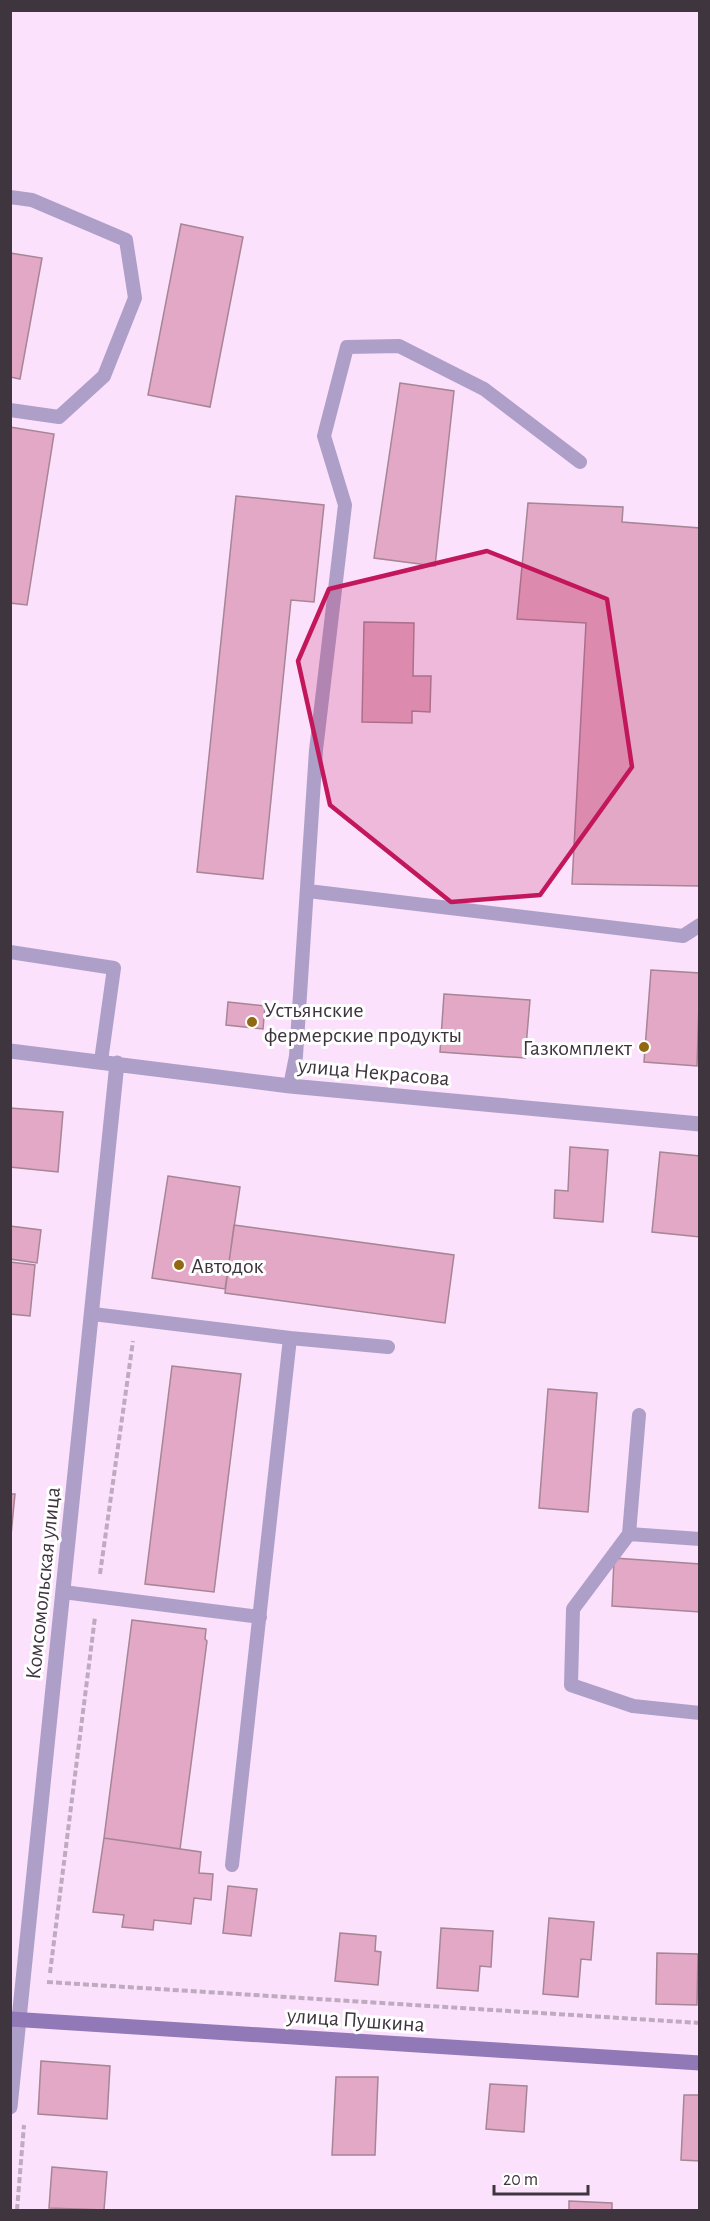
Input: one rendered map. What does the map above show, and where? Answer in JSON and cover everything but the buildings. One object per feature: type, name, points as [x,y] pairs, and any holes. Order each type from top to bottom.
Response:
[{"type":"main road","name":"улица Пушкина","points":[[15,2019],[699,2064]]},
{"type":"street","name":"улица Некрасова","points":[[10,1051],[290,1086],[699,1124]]},
{"type":"street","name":"Комсомольская улица","points":[[10,2107],[15,2019],[23,1984],[117,1063]]},
{"type":"lane","points":[[10,197],[32,200],[126,240],[135,298],[104,376],[59,417],[10,410]]},
{"type":"lane","points":[[290,1086],[296,1056],[316,750],[345,505],[324,436],[347,347],[399,346],[484,389],[580,462]]},
{"type":"lane","points":[[308,891],[683,936],[699,925]]},
{"type":"lane","points":[[10,951],[114,968],[101,1061]]},
{"type":"lane","points":[[93,1314],[290,1338],[388,1347]]},
{"type":"lane","points":[[232,1865],[290,1338]]},
{"type":"lane","points":[[639,1415],[629,1534],[573,1609],[571,1685],[633,1706],[699,1713]]},
{"type":"lane","points":[[629,1534],[699,1539]]},
{"type":"lane","points":[[63,1592],[260,1617]]},
{"type":"path","points":[[38,2021],[49,1983],[97,1597],[136,1319]]},
{"type":"path","points":[[23,1984],[49,1983],[699,2023]]},
{"type":"path","points":[[17,2211],[24,2118]]},
{"type":"highlighted area","points":[[487,551],[607,599],[632,767],[540,895],[451,902],[330,805],[298,661],[329,589]]},
{"type":"place","name":"Устьянские фермерские продукты","points":[[252,1022]]},
{"type":"place","name":"Газкомплект","points":[[644,1047]]},
{"type":"place","name":"Автодок","points":[[179,1265]]}]
